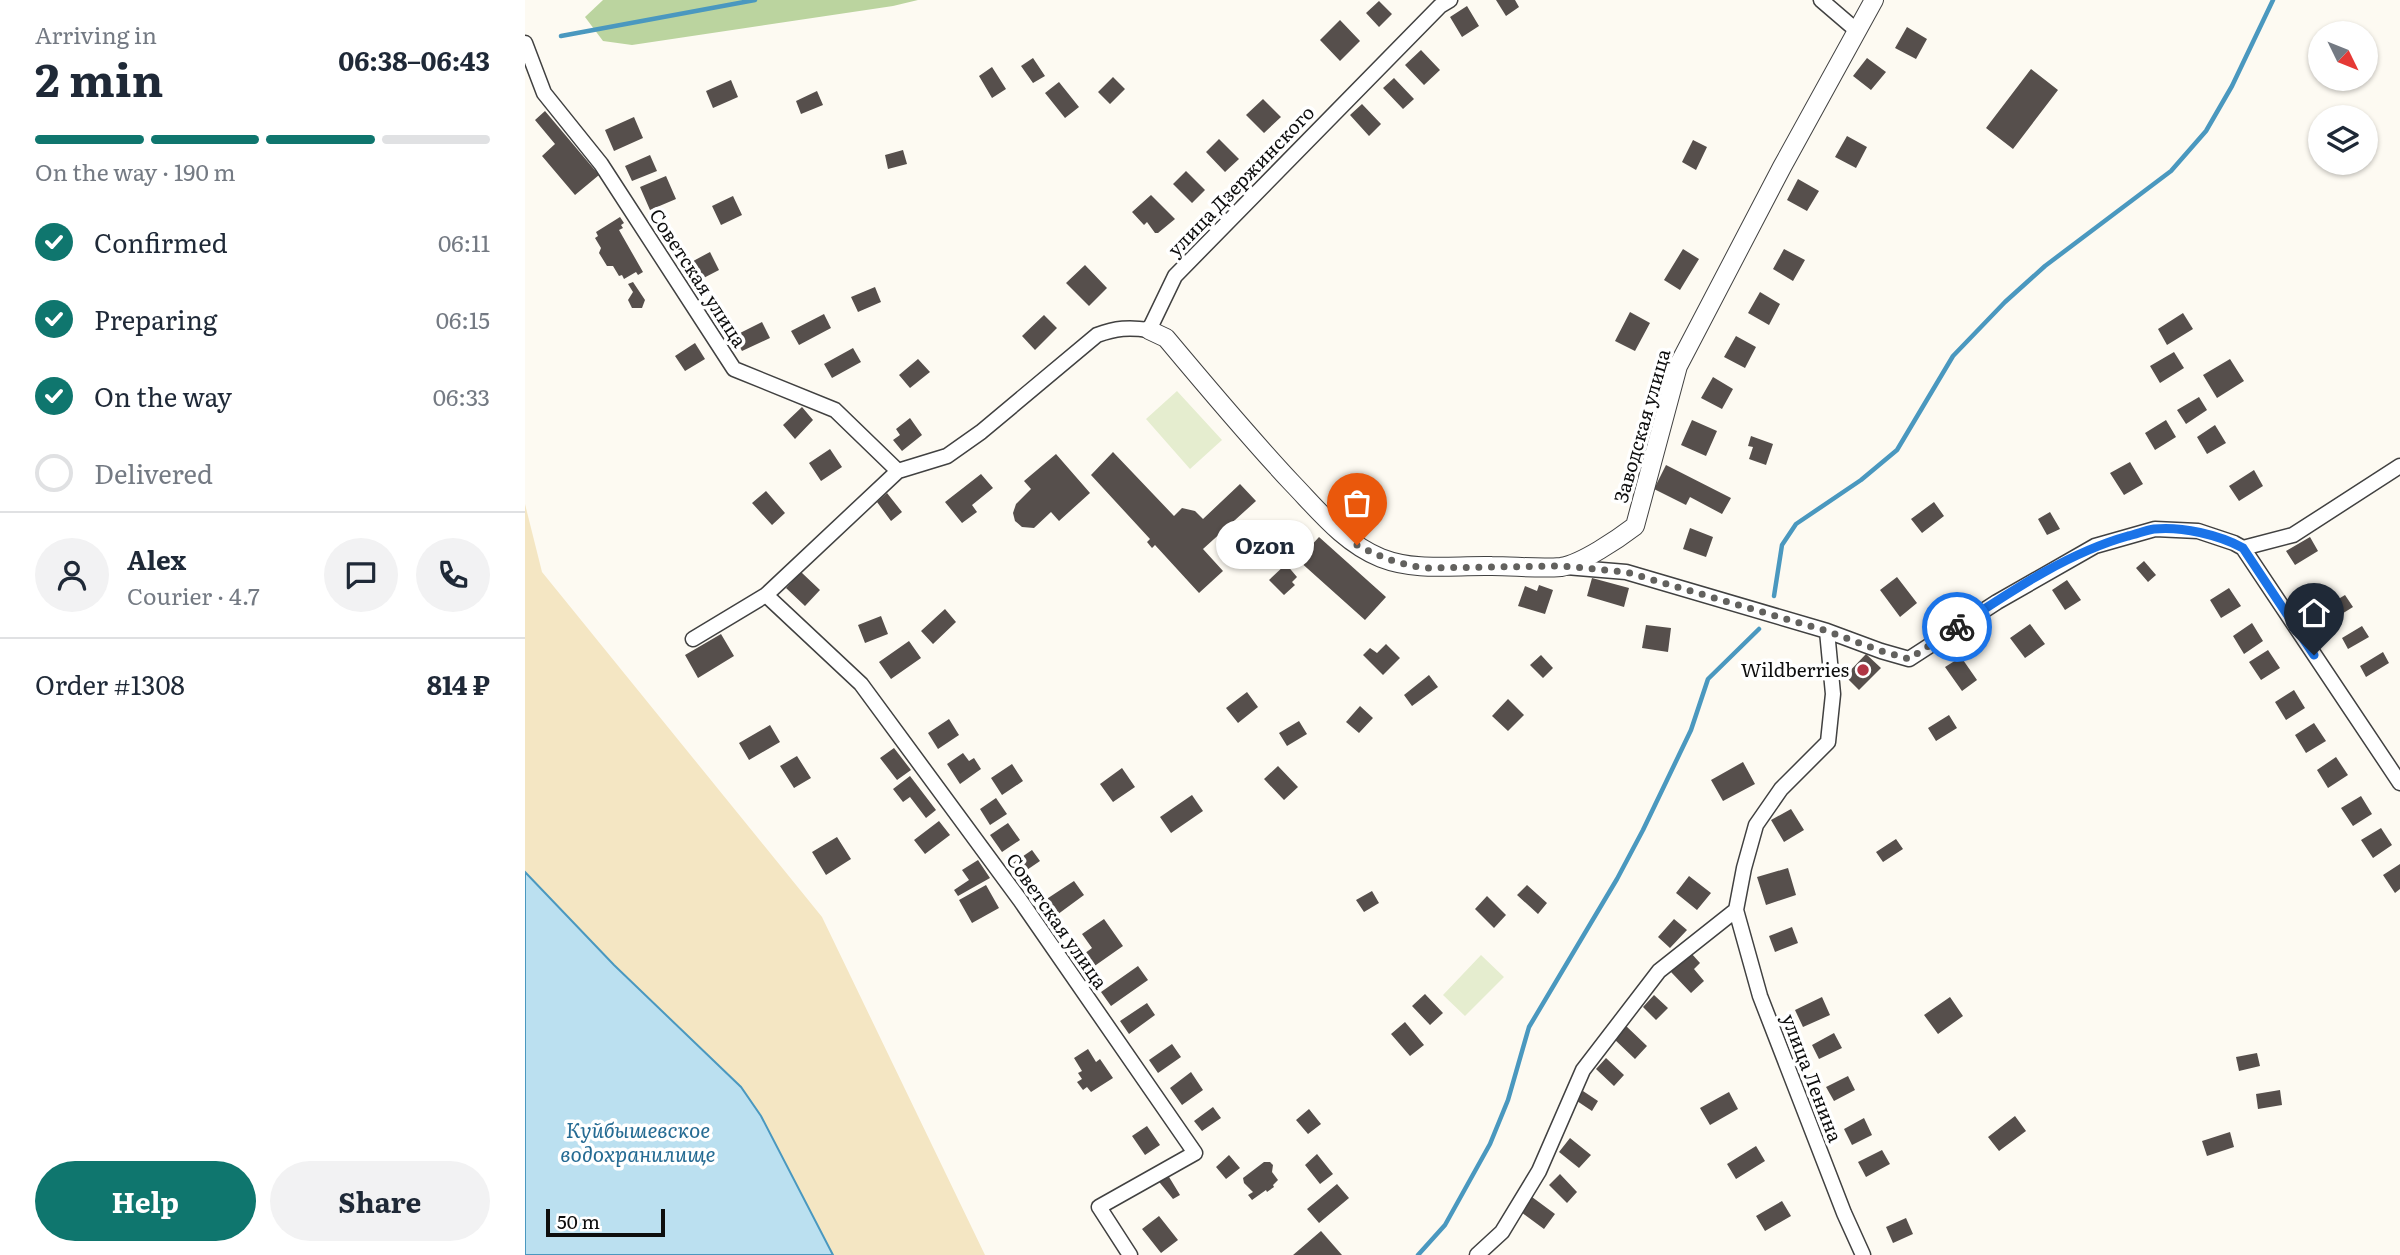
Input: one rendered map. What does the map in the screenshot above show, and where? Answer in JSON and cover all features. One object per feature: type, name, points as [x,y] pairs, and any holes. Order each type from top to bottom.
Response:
[{"type":"street","name":"улица Дзержинского","points":[[1149,330],[1175,276],[1440,6],[1450,0]]},
{"type":"street","points":[[1821,0],[1856,30]]},
{"type":"street","name":"Заводская улица","points":[[1149,330],[1166,338],[1244,432],[1332,525],[1357,545],[1381,558],[1426,568],[1563,566],[1617,540],[1635,526],[1678,366],[1874,0]]},
{"type":"street","name":"Советская улица","points":[[525,43],[544,93],[601,164],[734,369],[835,410],[898,471]]},
{"type":"street","points":[[693,639],[767,595],[898,471],[947,456],[981,432],[1097,335],[1116,328],[1149,330]]},
{"type":"street","points":[[2243,548],[2293,535],[2400,466]]},
{"type":"street","points":[[1563,566],[1626,572],[1827,631],[1909,659],[1997,601],[2095,546],[2155,529],[2198,531],[2243,548],[2400,783]]},
{"type":"street","name":"Советская улица","points":[[767,595],[861,684],[1020,900],[1195,1153],[1099,1207],[1129,1255]]},
{"type":"street","points":[[1476,1255],[1502,1232],[1539,1171],[1583,1070],[1659,971],[1736,910],[1756,825],[1781,789],[1828,742],[1833,694],[1827,631]]},
{"type":"street","name":"улица Ленина","points":[[1736,910],[1760,996],[1844,1213],[1863,1255]]},
{"type":"green space","points":[[603,0],[918,0],[632,45],[603,41],[585,17]]},
{"type":"green space","points":[[1177,391],[1222,440],[1190,469],[1146,419]]},
{"type":"green space","points":[[1481,955],[1504,977],[1465,1016],[1443,995]]},
{"type":"sand","points":[[525,504],[542,572],[822,917],[985,1255],[833,1255],[761,1116],[741,1087],[614,965],[525,872]]},
{"type":"water","name":"Куйбышевское водохранилище","points":[[525,872],[614,965],[741,1087],[761,1116],[833,1255],[525,1255]]},
{"type":"building","points":[[1496,0],[1515,0],[1519,7],[1506,16]]},
{"type":"building","points":[[1379,1],[1392,14],[1379,27],[1366,13]]},
{"type":"building","points":[[1467,6],[1479,26],[1462,37],[1450,17]]},
{"type":"building","points":[[1340,20],[1360,41],[1340,61],[1320,40]]},
{"type":"building","points":[[1907,27],[1927,39],[1916,59],[1895,48]]},
{"type":"building","points":[[1421,50],[1440,70],[1424,85],[1405,65]]},
{"type":"building","points":[[1033,58],[1045,76],[1033,83],[1021,66]]},
{"type":"building","points":[[1867,58],[1886,72],[1871,90],[1853,76]]},
{"type":"building","points":[[992,67],[1006,89],[992,98],[979,76]]},
{"type":"building","points":[[2031,69],[2058,90],[2013,149],[1986,128]]},
{"type":"building","points":[[1113,77],[1125,89],[1110,104],[1098,92]]},
{"type":"building","points":[[1394,78],[1414,99],[1403,109],[1383,88]]},
{"type":"building","points":[[731,80],[738,97],[713,108],[706,91]]},
{"type":"building","points":[[1059,82],[1079,107],[1065,118],[1045,93]]},
{"type":"building","points":[[817,91],[823,105],[801,114],[796,101]]},
{"type":"building","points":[[1263,99],[1281,117],[1264,133],[1246,115]]},
{"type":"building","points":[[1362,104],[1381,124],[1369,136],[1350,115]]},
{"type":"building","points":[[545,111],[599,175],[575,195],[542,156],[555,144],[535,120]]},
{"type":"building","points":[[634,117],[643,138],[614,151],[605,130]]},
{"type":"building","points":[[1847,136],[1867,147],[1856,168],[1835,157]]},
{"type":"building","points":[[1219,139],[1239,159],[1225,172],[1206,152]]},
{"type":"building","points":[[1693,140],[1707,147],[1696,170],[1682,162]]},
{"type":"building","points":[[903,150],[907,164],[888,169],[885,155]]},
{"type":"building","points":[[650,155],[657,171],[632,181],[625,166]]},
{"type":"building","points":[[1186,171],[1205,190],[1192,203],[1173,184]]},
{"type":"building","points":[[666,176],[676,199],[650,210],[640,187]]},
{"type":"building","points":[[1798,179],[1819,191],[1807,211],[1787,200]]},
{"type":"building","points":[[1151,195],[1175,219],[1158,233],[1155,233],[1147,222],[1144,225],[1132,212]]},
{"type":"building","points":[[733,196],[742,215],[721,225],[712,206]]},
{"type":"building","points":[[620,217],[624,223],[619,230],[643,272],[638,275],[636,272],[624,279],[613,266],[607,266],[599,253],[601,248],[595,238],[598,236],[596,232]]},
{"type":"building","points":[[1683,249],[1699,259],[1680,290],[1664,280]]},
{"type":"building","points":[[1784,249],[1805,260],[1793,281],[1773,269]]},
{"type":"building","points":[[710,252],[719,270],[692,284],[682,267]]},
{"type":"building","points":[[1085,265],[1107,288],[1089,306],[1066,283]]},
{"type":"building","points":[[633,282],[645,300],[642,308],[632,308],[628,300],[633,292],[628,284]]},
{"type":"building","points":[[875,287],[881,302],[858,312],[851,297]]},
{"type":"building","points":[[1760,292],[1780,304],[1769,325],[1748,313]]},
{"type":"building","points":[[1630,312],[1650,323],[1635,351],[1615,341]]},
{"type":"building","points":[[2183,313],[2193,329],[2167,345],[2158,329]]},
{"type":"building","points":[[824,314],[831,328],[799,345],[791,331]]},
{"type":"building","points":[[1044,315],[1057,328],[1035,350],[1022,336]]},
{"type":"building","points":[[762,322],[770,338],[742,351],[734,336]]},
{"type":"building","points":[[1736,336],[1756,347],[1745,368],[1724,357]]},
{"type":"building","points":[[695,343],[705,359],[685,371],[675,356]]},
{"type":"building","points":[[853,348],[861,362],[832,378],[824,364]]},
{"type":"building","points":[[2174,352],[2184,368],[2160,383],[2150,366]]},
{"type":"building","points":[[918,359],[930,372],[910,388],[899,375]]},
{"type":"building","points":[[2230,359],[2244,381],[2217,398],[2203,375]]},
{"type":"building","points":[[1713,377],[1733,389],[1722,409],[1701,398]]},
{"type":"building","points":[[2199,397],[2207,410],[2186,424],[2177,410]]},
{"type":"building","points":[[802,407],[813,420],[795,439],[783,425]]},
{"type":"building","points":[[910,418],[922,435],[902,451],[893,440],[900,435],[896,429]]},
{"type":"building","points":[[1692,420],[1717,431],[1706,456],[1681,445]]},
{"type":"building","points":[[2166,420],[2176,437],[2155,450],[2145,433]]},
{"type":"building","points":[[2215,425],[2226,443],[2207,454],[2197,437]]},
{"type":"building","points":[[1751,436],[1773,444],[1766,465],[1749,459],[1753,447],[1748,446]]},
{"type":"building","points":[[830,449],[842,467],[821,481],[809,463]]},
{"type":"building","points":[[1113,452],[1174,516],[1182,508],[1195,511],[1203,519],[1240,484],[1256,501],[1203,549],[1223,571],[1199,593],[1155,545],[1152,548],[1147,542],[1150,539],[1091,475]]},
{"type":"building","points":[[1056,454],[1090,493],[1059,521],[1051,512],[1034,528],[1022,527],[1015,521],[1013,513],[1016,504],[1031,489],[1024,481]]},
{"type":"building","points":[[2130,462],[2143,484],[2124,495],[2110,473]]},
{"type":"building","points":[[1666,465],[1731,498],[1722,514],[1690,497],[1686,505],[1654,489]]},
{"type":"building","points":[[2254,470],[2263,486],[2239,501],[2229,486]]},
{"type":"building","points":[[981,474],[993,488],[972,505],[977,512],[962,523],[945,502]]},
{"type":"building","points":[[766,491],[785,513],[772,525],[752,503]]},
{"type":"building","points":[[887,493],[902,512],[891,521],[877,502]]},
{"type":"building","points":[[1934,502],[1944,516],[1922,533],[1911,519]]},
{"type":"building","points":[[2050,512],[2060,529],[2047,535],[2038,519]]},
{"type":"building","points":[[1690,528],[1713,537],[1706,557],[1683,549]]},
{"type":"building","points":[[1319,537],[1386,597],[1365,620],[1298,560]]},
{"type":"building","points":[[2310,537],[2318,551],[2295,565],[2286,551]]},
{"type":"building","points":[[2144,561],[2156,575],[2148,582],[2136,568]]},
{"type":"building","points":[[1286,564],[1297,577],[1292,582],[1295,585],[1284,595],[1269,580]]},
{"type":"building","points":[[801,572],[820,590],[805,606],[786,588]]},
{"type":"building","points":[[1897,577],[1917,603],[1900,617],[1880,590]]},
{"type":"building","points":[[1592,578],[1629,588],[1624,607],[1587,596]]},
{"type":"building","points":[[2067,580],[2081,600],[2065,610],[2052,590]]},
{"type":"building","points":[[1539,585],[1553,590],[1545,614],[1518,606],[1525,586],[1537,591]]},
{"type":"building","points":[[2229,588],[2241,606],[2221,618],[2210,600]]},
{"type":"building","points":[[2345,595],[2353,607],[2332,620],[2325,607]]},
{"type":"building","points":[[945,609],[956,622],[933,644],[921,631]]},
{"type":"building","points":[[881,616],[888,634],[865,643],[858,625]]},
{"type":"building","points":[[2252,623],[2263,641],[2244,654],[2233,636]]},
{"type":"building","points":[[2030,624],[2045,644],[2025,658],[2010,638]]},
{"type":"building","points":[[1646,625],[1671,628],[1668,652],[1642,648]]},
{"type":"building","points":[[2362,626],[2369,637],[2348,649],[2342,638]]},
{"type":"building","points":[[721,634],[734,656],[698,678],[685,655]]},
{"type":"building","points":[[909,641],[921,658],[891,679],[879,662]]},
{"type":"building","points":[[1386,644],[1400,658],[1383,675],[1363,655],[1370,648],[1377,653]]},
{"type":"building","points":[[2268,650],[2280,668],[2261,680],[2249,662]]},
{"type":"building","points":[[2383,652],[2389,663],[2366,677],[2360,666]]},
{"type":"building","points":[[1866,654],[1881,668],[1859,690],[1845,676]]},
{"type":"building","points":[[1541,655],[1553,668],[1543,678],[1530,665]]},
{"type":"building","points":[[1961,657],[1977,680],[1962,691],[1945,667]]},
{"type":"building","points":[[1429,675],[1438,687],[1412,706],[1404,695]]},
{"type":"building","points":[[2294,690],[2305,708],[2286,720],[2275,702]]},
{"type":"building","points":[[1247,692],[1258,707],[1238,723],[1226,708]]},
{"type":"building","points":[[1508,699],[1524,715],[1508,731],[1492,716]]},
{"type":"building","points":[[1360,706],[1373,718],[1359,733],[1346,722]]},
{"type":"building","points":[[1949,715],[1957,728],[1936,741],[1928,728]]},
{"type":"building","points":[[949,719],[959,735],[938,749],[928,733]]},
{"type":"building","points":[[1299,721],[1307,734],[1287,746],[1279,733]]},
{"type":"building","points":[[2314,723],[2326,741],[2306,753],[2295,735]]},
{"type":"building","points":[[770,725],[780,742],[749,760],[739,743]]},
{"type":"building","points":[[894,748],[911,770],[897,780],[880,758]]},
{"type":"building","points":[[963,753],[969,761],[974,758],[981,769],[960,784],[947,764]]},
{"type":"building","points":[[797,756],[811,778],[794,788],[780,766]]},
{"type":"building","points":[[2336,757],[2348,775],[2328,788],[2317,770]]},
{"type":"building","points":[[1743,762],[1755,784],[1723,801],[1711,780]]},
{"type":"building","points":[[1012,764],[1023,781],[1002,795],[991,778]]},
{"type":"building","points":[[1278,766],[1298,787],[1284,800],[1264,779]]},
{"type":"building","points":[[1122,768],[1135,787],[1113,802],[1100,784]]},
{"type":"building","points":[[910,776],[936,810],[926,818],[910,797],[903,802],[893,789]]},
{"type":"building","points":[[1192,795],[1203,811],[1171,833],[1160,817]]},
{"type":"building","points":[[2361,796],[2372,814],[2353,826],[2341,808]]},
{"type":"building","points":[[996,798],[1007,814],[990,825],[980,809]]},
{"type":"building","points":[[1791,809],[1804,830],[1784,842],[1771,820]]},
{"type":"building","points":[[939,821],[950,835],[925,854],[914,840]]},
{"type":"building","points":[[1008,823],[1020,840],[1002,852],[990,835]]},
{"type":"building","points":[[2381,828],[2392,845],[2373,858],[2361,840]]},
{"type":"building","points":[[837,837],[851,859],[826,875],[812,852]]},
{"type":"building","points":[[1896,839],[1903,849],[1883,862],[1876,852]]},
{"type":"building","points":[[1032,850],[1040,861],[1018,876],[1010,865]]},
{"type":"building","points":[[978,860],[990,878],[958,896],[954,890],[969,880],[962,870]]},
{"type":"building","points":[[2400,864],[2400,889],[2395,893],[2383,875]]},
{"type":"building","points":[[1788,868],[1796,895],[1766,905],[1757,877]]},
{"type":"building","points":[[1689,876],[1711,893],[1697,910],[1676,893]]},
{"type":"building","points":[[1074,881],[1084,895],[1050,920],[1039,904]]},
{"type":"building","points":[[986,885],[999,908],[972,923],[959,900]]},
{"type":"building","points":[[1527,885],[1547,903],[1538,914],[1517,895]]},
{"type":"building","points":[[1372,891],[1379,903],[1364,912],[1356,900]]},
{"type":"building","points":[[1487,896],[1506,915],[1494,928],[1475,909]]},
{"type":"building","points":[[1104,919],[1123,946],[1086,972],[1077,959],[1092,948],[1082,934]]},
{"type":"building","points":[[1674,919],[1687,930],[1670,948],[1658,937]]},
{"type":"building","points":[[1792,927],[1798,943],[1775,952],[1769,936]]},
{"type":"building","points":[[1691,953],[1700,963],[1694,969],[1704,981],[1691,993],[1671,972]]},
{"type":"building","points":[[1138,966],[1148,980],[1111,1006],[1101,992]]},
{"type":"building","points":[[1425,994],[1443,1013],[1430,1025],[1412,1006]]},
{"type":"building","points":[[1654,995],[1668,1008],[1656,1020],[1643,1007]]},
{"type":"building","points":[[1822,997],[1830,1015],[1803,1027],[1795,1010]]},
{"type":"building","points":[[1950,997],[1963,1016],[1938,1034],[1924,1015]]},
{"type":"building","points":[[1147,1003],[1155,1015],[1129,1034],[1120,1021]]},
{"type":"building","points":[[1405,1022],[1424,1045],[1410,1056],[1391,1034]]},
{"type":"building","points":[[1625,1025],[1647,1046],[1635,1059],[1613,1038]]},
{"type":"building","points":[[1834,1033],[1842,1048],[1819,1059],[1812,1045]]},
{"type":"building","points":[[1172,1044],[1181,1057],[1158,1073],[1149,1060]]},
{"type":"building","points":[[1088,1049],[1096,1062],[1100,1059],[1113,1078],[1091,1092],[1087,1087],[1083,1090],[1077,1082],[1082,1079],[1078,1073],[1082,1071],[1074,1058]]},
{"type":"building","points":[[2257,1053],[2260,1066],[2239,1071],[2236,1057]]},
{"type":"building","points":[[1606,1058],[1624,1075],[1614,1086],[1596,1069]]},
{"type":"building","points":[[1191,1072],[1203,1090],[1182,1105],[1170,1088]]},
{"type":"building","points":[[1848,1076],[1855,1090],[1834,1101],[1826,1087]]},
{"type":"building","points":[[2280,1090],[2282,1105],[2258,1109],[2256,1094]]},
{"type":"building","points":[[1583,1091],[1598,1101],[1592,1111],[1577,1101]]},
{"type":"building","points":[[1729,1092],[1738,1109],[1710,1125],[1700,1108]]},
{"type":"building","points":[[1213,1107],[1221,1118],[1202,1131],[1194,1121]]},
{"type":"building","points":[[1309,1109],[1321,1124],[1308,1134],[1296,1120]]},
{"type":"building","points":[[2015,1116],[2026,1131],[1999,1151],[1988,1137]]},
{"type":"building","points":[[1864,1118],[1872,1135],[1852,1145],[1844,1129]]},
{"type":"building","points":[[1147,1126],[1160,1145],[1145,1155],[1132,1136]]},
{"type":"building","points":[[2230,1132],[2234,1147],[2207,1156],[2202,1141]]},
{"type":"building","points":[[1570,1138],[1591,1155],[1579,1168],[1559,1152]]},
{"type":"building","points":[[1756,1146],[1765,1161],[1736,1179],[1727,1164]]},
{"type":"building","points":[[1882,1150],[1890,1164],[1866,1177],[1858,1162]]},
{"type":"building","points":[[1317,1154],[1333,1174],[1320,1184],[1305,1165]]},
{"type":"building","points":[[1229,1155],[1240,1168],[1226,1179],[1216,1167]]},
{"type":"building","points":[[1264,1162],[1273,1165],[1272,1172],[1278,1180],[1274,1187],[1252,1200],[1248,1195],[1253,1192],[1243,1178]]},
{"type":"building","points":[[1166,1172],[1180,1195],[1173,1199],[1156,1178]]},
{"type":"building","points":[[1560,1174],[1577,1192],[1567,1203],[1549,1185]]},
{"type":"building","points":[[1337,1184],[1349,1198],[1319,1223],[1307,1209]]},
{"type":"building","points":[[1532,1197],[1555,1214],[1544,1229],[1521,1212]]},
{"type":"building","points":[[1782,1201],[1791,1216],[1765,1231],[1756,1216]]},
{"type":"building","points":[[1159,1216],[1178,1240],[1161,1253],[1142,1229]]},
{"type":"building","points":[[1906,1218],[1913,1234],[1893,1243],[1886,1227]]},
{"type":"building","points":[[1321,1231],[1342,1255],[1293,1255]]},
{"type":"waterway","points":[[561,36],[755,0]]},
{"type":"waterway","points":[[1774,596],[1782,545],[1796,524],[1861,480],[1897,450],[1953,356],[2005,302],[2045,266],[2171,171],[2206,131],[2232,86],[2273,0]]},
{"type":"waterway","points":[[1418,1255],[1445,1225],[1490,1144],[1508,1100],[1529,1027],[1643,830],[1691,730],[1708,679],[1759,629]]},
{"type":"way so far","points":[[1357,545],[1381,558],[1426,568],[1563,566],[1626,572],[1827,631],[1909,659],[1957,627]]},
{"type":"place","name":"Ozon","points":[[1357,545]]},
{"type":"place","name":"Wildberries","points":[[1863,670]]},
{"type":"route","points":[[1957,627],[2031,581],[2095,546],[2155,529],[2198,531],[2243,548],[2314,655]]}]
